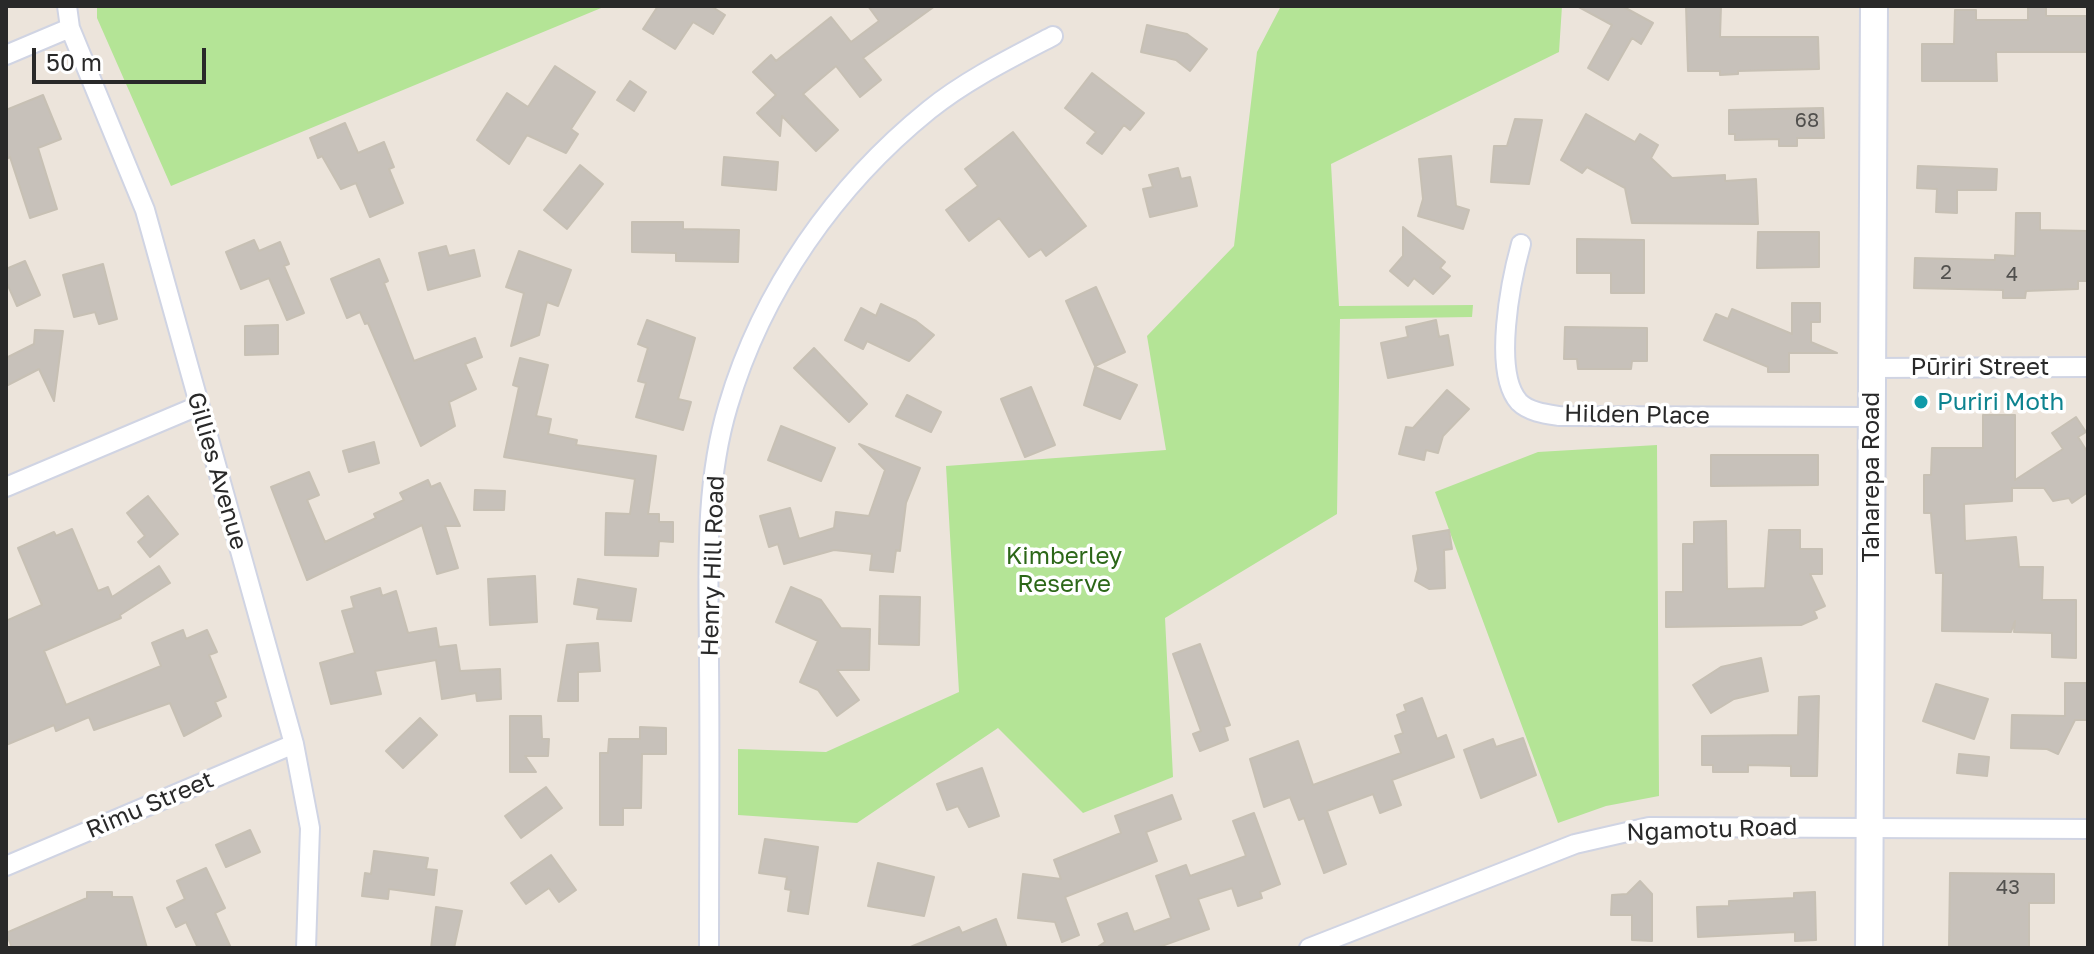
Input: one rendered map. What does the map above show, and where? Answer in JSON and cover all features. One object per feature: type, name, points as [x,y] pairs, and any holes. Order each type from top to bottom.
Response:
[{"type":"street","name":"Gillies Avenue","points":[[67,6],[70,28],[145,210],[294,744],[310,828],[306,948]]},
{"type":"street","name":"Taharepa Road","points":[[1869,948],[1874,6]]},
{"type":"street","points":[[6,55],[70,28]]},
{"type":"street","name":"Henry Hill Road","points":[[709,948],[709,517],[727,407],[745,356],[797,258],[830,207],[856,177],[930,109],[984,73],[1053,36]]},
{"type":"street","name":"Hilden Place","points":[[1521,244],[1509,286],[1506,367],[1511,390],[1520,404],[1536,412],[1559,416],[1871,417]]},
{"type":"street","name":"Pūriri Street","points":[[1872,368],[2088,367]]},
{"type":"street","points":[[6,487],[198,406]]},
{"type":"street","name":"Rimu Street","points":[[6,866],[294,744]]},
{"type":"street","name":"Ngamotu Road","points":[[1309,948],[1610,833],[1674,826],[2088,829]]},
{"type":"green space","points":[[97,6],[606,6],[171,186],[97,18]]},
{"type":"green space","name":"Kimberley Reserve","points":[[1281,6],[1562,6],[1559,52],[1331,164],[1339,306],[1473,305],[1472,317],[1340,319],[1337,514],[1165,618],[1173,777],[1083,813],[998,728],[857,823],[738,815],[738,749],[826,752],[959,692],[946,466],[1166,450],[1147,336],[1234,246],[1257,52]]},
{"type":"green space","points":[[1657,445],[1659,796],[1606,806],[1558,823],[1435,492],[1538,452]]},
{"type":"building","points":[[658,6],[711,6],[725,15],[713,34],[693,22],[675,49],[643,29]]},
{"type":"building","points":[[868,6],[935,6],[863,58],[881,80],[860,97],[836,66],[803,94],[838,130],[816,151],[782,116],[780,136],[757,113],[776,95],[753,72],[771,55],[776,61],[831,17],[851,42],[879,21]]},
{"type":"building","points":[[1577,6],[1622,6],[1653,23],[1641,44],[1632,38],[1608,80],[1588,68],[1612,25]]},
{"type":"building","points":[[1686,6],[1721,6],[1720,37],[1818,37],[1819,69],[1738,71],[1738,74],[1720,75],[1720,71],[1688,71]]},
{"type":"building","points":[[2028,6],[2046,6],[2046,16],[2088,16],[2088,52],[1996,52],[1997,81],[1922,81],[1922,44],[1954,44],[1955,10],[1976,10],[1976,20],[2028,20]]},
{"type":"building","points":[[1147,25],[1187,34],[1207,49],[1190,71],[1176,60],[1141,52]]},
{"type":"building","points":[[555,66],[595,92],[571,129],[578,134],[566,153],[527,135],[509,164],[477,140],[507,93],[528,107]]},
{"type":"building","points":[[1092,73],[1144,113],[1130,130],[1124,125],[1102,154],[1087,143],[1096,132],[1065,108]]},
{"type":"building","points":[[630,81],[646,92],[634,111],[617,100]]},
{"type":"building","points":[[43,95],[61,139],[38,148],[57,209],[30,218],[10,157],[6,159],[6,110]]},
{"type":"building","points":[[1823,108],[1824,138],[1797,138],[1797,146],[1779,146],[1779,139],[1735,140],[1735,134],[1729,134],[1729,110]]},
{"type":"building","points":[[1586,114],[1635,142],[1640,134],[1658,145],[1651,158],[1672,178],[1725,175],[1725,181],[1756,179],[1758,224],[1632,223],[1625,188],[1587,167],[1582,173],[1561,160]]},
{"type":"building","points":[[1515,119],[1542,120],[1529,184],[1491,182],[1494,146],[1507,146]]},
{"type":"building","points":[[345,123],[358,153],[384,142],[394,167],[389,169],[403,203],[370,217],[356,183],[341,189],[322,156],[318,158],[310,138]]},
{"type":"building","points":[[1013,132],[1086,226],[1046,256],[1041,249],[1029,257],[999,218],[969,241],[946,210],[978,186],[965,169]]},
{"type":"building","points":[[1451,156],[1456,206],[1469,210],[1463,229],[1418,216],[1423,199],[1419,159]]},
{"type":"building","points":[[724,157],[778,162],[776,190],[722,185]]},
{"type":"building","points":[[580,165],[603,184],[567,229],[544,210]]},
{"type":"building","points":[[1918,166],[1997,169],[1996,190],[1957,190],[1957,213],[1936,212],[1937,189],[1917,188]]},
{"type":"building","points":[[1178,168],[1181,179],[1190,177],[1197,206],[1150,217],[1143,189],[1153,187],[1149,175]]},
{"type":"building","points":[[2016,213],[2040,213],[2040,230],[2088,231],[2088,281],[2078,281],[2078,289],[2026,291],[2025,298],[2003,298],[2003,290],[1914,288],[1915,258],[1995,260],[1995,255],[2015,256]]},
{"type":"building","points":[[632,222],[683,222],[683,229],[739,230],[738,262],[676,261],[676,253],[632,252]]},
{"type":"building","points":[[1403,227],[1445,262],[1440,268],[1450,276],[1433,294],[1414,278],[1408,286],[1390,271],[1403,256]]},
{"type":"building","points":[[1758,232],[1819,232],[1819,267],[1757,268]]},
{"type":"building","points":[[1577,239],[1644,240],[1644,293],[1611,293],[1611,273],[1577,273]]},
{"type":"building","points":[[254,240],[259,251],[280,242],[289,264],[284,266],[304,313],[287,320],[269,278],[241,289],[226,252]]},
{"type":"building","points":[[446,246],[449,256],[474,250],[480,276],[428,290],[419,253]]},
{"type":"building","points":[[519,251],[571,270],[558,306],[547,302],[539,335],[511,346],[524,293],[506,287]]},
{"type":"building","points":[[379,259],[388,281],[384,283],[414,361],[475,338],[482,357],[465,364],[476,389],[449,402],[455,426],[421,446],[368,323],[365,324],[360,312],[347,318],[331,279]]},
{"type":"building","points":[[25,261],[40,295],[17,306],[6,281],[6,269]]},
{"type":"building","points":[[103,264],[117,319],[99,324],[95,312],[74,317],[63,275]]},
{"type":"building","points":[[1096,287],[1125,352],[1095,366],[1066,301]]},
{"type":"building","points":[[1792,303],[1820,303],[1820,322],[1811,322],[1811,342],[1837,353],[1789,353],[1789,372],[1768,372],[1768,367],[1704,340],[1716,314],[1728,319],[1732,309],[1792,334]]},
{"type":"building","points":[[881,304],[916,321],[934,335],[909,361],[867,341],[863,349],[845,340],[861,308],[876,316]]},
{"type":"building","points":[[647,320],[695,338],[678,399],[691,402],[683,430],[636,417],[646,383],[638,381],[648,348],[638,344]]},
{"type":"building","points":[[1436,320],[1439,337],[1448,335],[1453,365],[1388,378],[1381,343],[1408,337],[1406,327]]},
{"type":"building","points":[[278,325],[278,354],[245,355],[245,326]]},
{"type":"building","points":[[1565,327],[1647,328],[1647,361],[1632,361],[1631,369],[1578,369],[1577,359],[1564,359]]},
{"type":"building","points":[[35,330],[63,331],[54,401],[39,369],[6,386],[6,358],[34,344]]},
{"type":"building","points":[[814,348],[867,404],[849,422],[794,368]]},
{"type":"building","points":[[520,358],[548,365],[536,416],[551,419],[548,434],[577,440],[576,445],[656,456],[648,514],[659,514],[659,522],[673,522],[673,542],[659,541],[658,556],[605,555],[606,513],[630,514],[635,479],[504,457],[519,387],[513,385]]},
{"type":"building","points":[[1095,367],[1137,385],[1120,419],[1084,405]]},
{"type":"building","points":[[1031,387],[1055,445],[1025,457],[1001,399]]},
{"type":"building","points":[[1447,390],[1469,409],[1443,436],[1438,453],[1426,450],[1424,460],[1399,454],[1406,427],[1413,428]]},
{"type":"building","points":[[907,395],[941,412],[931,432],[896,416]]},
{"type":"building","points":[[1983,415],[2015,415],[2015,480],[2063,449],[2052,433],[2076,417],[2086,432],[2078,437],[2088,453],[2088,492],[2072,503],[2069,498],[2053,501],[2044,488],[2012,488],[2012,501],[1964,504],[1965,541],[2016,537],[2019,567],[2043,567],[2042,600],[2076,600],[2076,658],[2052,657],[2052,633],[2014,632],[2015,621],[2011,632],[1942,631],[1943,573],[1936,573],[1931,513],[1924,513],[1924,475],[1931,475],[1932,448],[1983,448]]},
{"type":"building","points":[[781,426],[835,448],[821,481],[768,460]]},
{"type":"building","points":[[374,442],[379,463],[349,472],[343,451]]},
{"type":"building","points":[[859,444],[920,468],[906,503],[900,551],[896,550],[893,572],[870,570],[872,554],[834,550],[784,564],[778,544],[769,547],[760,516],[790,508],[799,539],[834,528],[836,512],[869,516],[885,470]]},
{"type":"building","points":[[1711,455],[1818,455],[1818,485],[1711,486]]},
{"type":"building","points":[[309,472],[319,495],[307,500],[325,542],[376,518],[374,514],[404,500],[400,493],[428,480],[431,487],[440,483],[460,526],[445,526],[458,568],[437,574],[422,525],[307,580],[271,487]]},
{"type":"building","points":[[475,490],[505,491],[504,510],[474,510]]},
{"type":"building","points":[[148,496],[178,534],[150,557],[138,542],[145,536],[127,513]]},
{"type":"building","points":[[1726,521],[1727,589],[1765,588],[1769,530],[1800,530],[1800,549],[1822,549],[1822,574],[1810,574],[1825,606],[1814,611],[1817,618],[1801,625],[1666,627],[1666,592],[1683,592],[1683,544],[1694,544],[1694,522]]},
{"type":"building","points":[[72,529],[98,591],[108,587],[112,597],[159,566],[170,583],[120,615],[121,618],[44,651],[66,705],[161,666],[152,643],[183,630],[186,639],[207,630],[217,652],[209,655],[226,697],[215,702],[221,716],[184,736],[170,703],[94,730],[89,717],[56,731],[54,725],[6,745],[6,621],[42,605],[18,548],[54,532],[56,536]]},
{"type":"building","points":[[1449,530],[1452,549],[1444,550],[1445,588],[1429,589],[1415,581],[1418,569],[1413,536]]},
{"type":"building","points":[[535,576],[537,622],[490,625],[488,579]]},
{"type":"building","points":[[578,579],[636,589],[631,621],[597,619],[599,608],[574,604]]},
{"type":"building","points":[[791,587],[821,600],[841,628],[870,629],[869,670],[837,670],[859,700],[837,716],[818,690],[800,682],[818,641],[776,622]]},
{"type":"building","points":[[380,588],[382,596],[396,591],[408,633],[436,628],[439,647],[456,645],[460,671],[500,669],[501,699],[477,701],[476,693],[442,699],[436,660],[375,671],[381,694],[331,704],[320,663],[355,653],[342,611],[354,608],[351,597]]},
{"type":"building","points":[[880,596],[920,597],[919,645],[879,644]]},
{"type":"building","points":[[598,643],[600,671],[578,672],[578,701],[558,701],[567,645]]},
{"type":"building","points":[[1200,644],[1230,725],[1224,727],[1228,740],[1200,751],[1193,734],[1201,731],[1173,654]]},
{"type":"building","points":[[1761,658],[1768,691],[1734,699],[1711,713],[1693,685],[1721,667]]},
{"type":"building","points":[[2065,683],[2088,683],[2088,720],[2075,720],[2058,754],[2047,749],[2011,748],[2012,715],[2065,716]]},
{"type":"building","points":[[1936,684],[1988,699],[1974,739],[1923,721]]},
{"type":"building","points":[[1819,696],[1817,776],[1791,776],[1791,766],[1748,765],[1748,772],[1713,772],[1713,765],[1702,765],[1702,736],[1798,735],[1799,697]]},
{"type":"building","points":[[1422,698],[1437,739],[1446,735],[1454,757],[1392,780],[1401,805],[1380,813],[1373,794],[1327,811],[1346,864],[1324,873],[1304,818],[1299,820],[1290,797],[1264,807],[1250,759],[1298,741],[1313,785],[1401,753],[1395,736],[1403,733],[1397,715],[1406,711],[1404,705]]},
{"type":"building","points":[[510,716],[541,716],[542,739],[549,739],[548,756],[525,756],[536,772],[510,772]]},
{"type":"building","points":[[420,718],[437,735],[403,768],[386,751]]},
{"type":"building","points":[[640,727],[666,728],[666,754],[642,754],[641,808],[623,808],[623,825],[600,825],[600,753],[608,753],[609,739],[640,739]]},
{"type":"building","points":[[1523,738],[1536,775],[1481,798],[1464,750],[1493,739],[1496,747]]},
{"type":"building","points":[[1959,754],[1989,757],[1987,776],[1957,773]]},
{"type":"building","points":[[982,768],[999,816],[969,827],[958,806],[947,810],[937,784]]},
{"type":"building","points":[[546,787],[562,808],[521,838],[505,816]]},
{"type":"building","points":[[1172,795],[1181,819],[1146,832],[1157,861],[1065,897],[1079,935],[1062,942],[1055,922],[1018,918],[1023,874],[1061,879],[1054,860],[1121,833],[1115,816]]},
{"type":"building","points":[[1254,813],[1280,884],[1260,892],[1262,898],[1238,906],[1232,888],[1198,899],[1209,929],[1156,948],[1096,948],[1105,942],[1098,924],[1127,913],[1134,932],[1171,918],[1156,876],[1186,865],[1190,876],[1246,856],[1233,821]]},
{"type":"building","points":[[250,830],[260,852],[226,867],[216,845]]},
{"type":"building","points":[[765,839],[818,847],[808,914],[788,911],[791,890],[785,889],[787,877],[759,873]]},
{"type":"building","points":[[374,851],[428,858],[426,869],[437,870],[434,895],[389,889],[388,899],[362,896],[365,873],[371,874]]},
{"type":"building","points":[[551,855],[576,890],[559,902],[549,888],[526,904],[511,883]]},
{"type":"building","points":[[878,863],[934,877],[924,916],[868,906]]},
{"type":"building","points":[[206,868],[225,908],[215,913],[231,948],[198,948],[186,922],[176,927],[167,908],[185,899],[177,881]]},
{"type":"building","points":[[1950,873],[2054,874],[2054,903],[2029,903],[2029,948],[1949,948]]},
{"type":"building","points":[[1640,881],[1652,894],[1652,941],[1632,940],[1632,915],[1611,915],[1612,895],[1627,894]]},
{"type":"building","points":[[87,892],[112,892],[112,897],[132,897],[147,948],[12,948],[6,933],[87,898]]},
{"type":"building","points":[[1815,892],[1816,940],[1795,941],[1795,932],[1698,937],[1697,907],[1729,906],[1729,901],[1794,898],[1794,893]]},
{"type":"building","points":[[436,907],[462,911],[454,948],[431,948]]},
{"type":"building","points":[[996,919],[1007,948],[908,948],[959,927],[962,933]]},
{"type":"place","name":"Puriri Moth","points":[[1921,402]]}]
